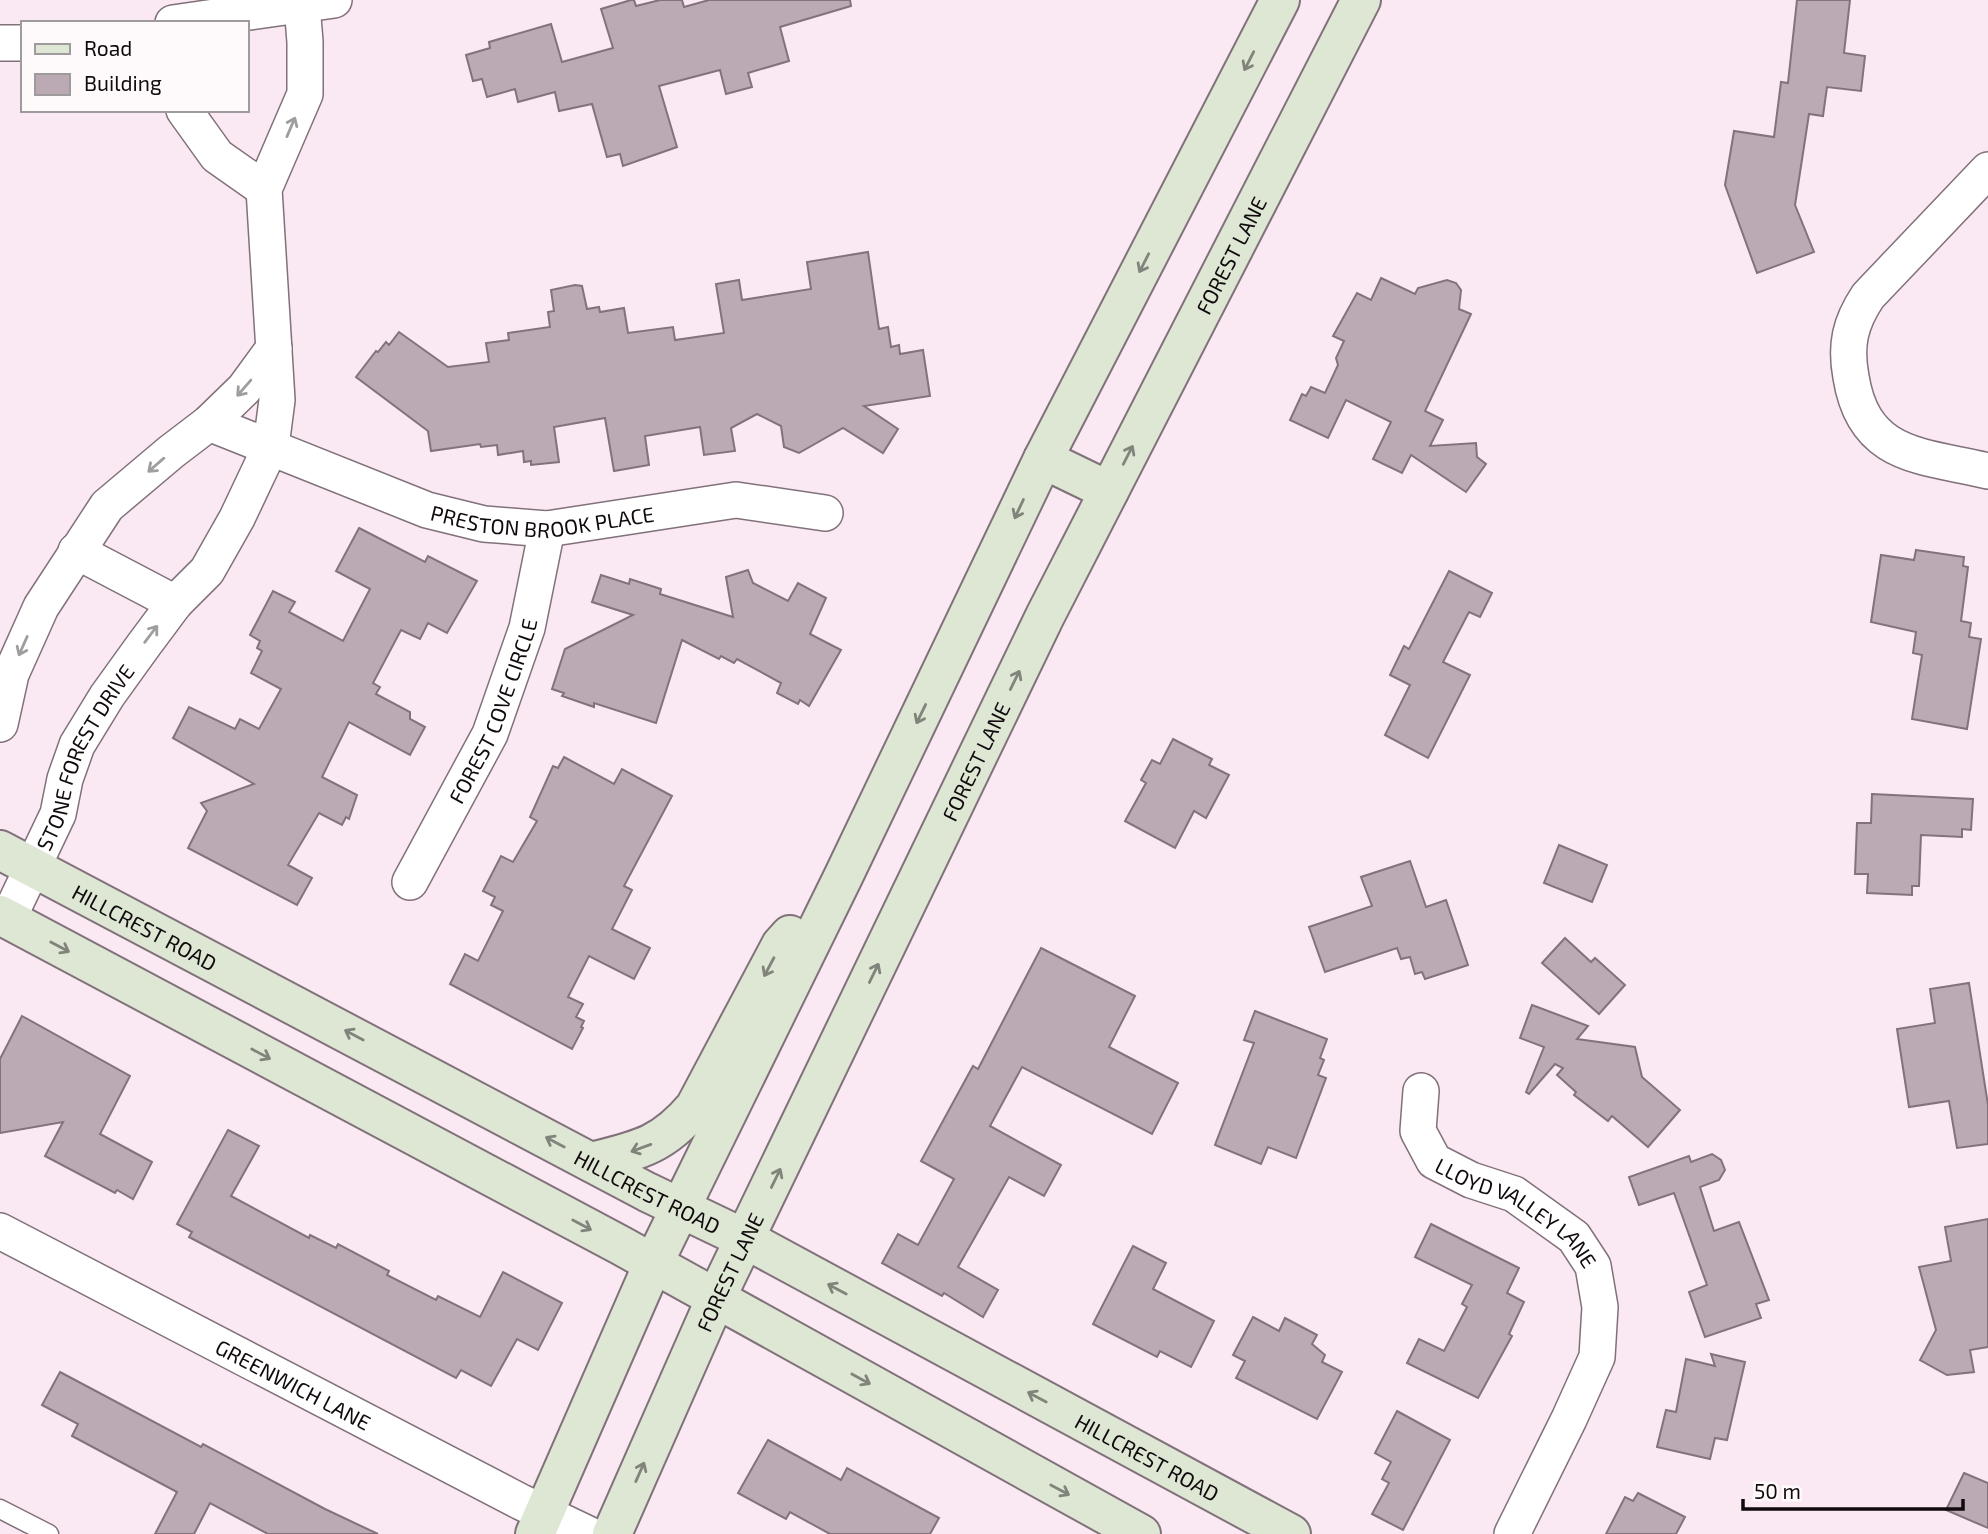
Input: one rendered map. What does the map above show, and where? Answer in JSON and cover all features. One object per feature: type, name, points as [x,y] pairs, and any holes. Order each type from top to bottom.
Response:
[{"type":"main road","points":[[540,1523],[653,1264],[843,877],[1043,459],[1280,0]]},
{"type":"main road","name":"FOREST LANE","points":[[612,1534],[716,1298],[1039,629],[1361,0]]},
{"type":"main road","points":[[1043,459],[1109,491]]},
{"type":"main road","name":"HILLCREST ROAD","points":[[16,859],[591,1162],[745,1240],[1291,1534]]},
{"type":"main road","points":[[591,1162],[655,1143],[677,1128],[695,1107],[781,945],[843,877]]},
{"type":"main road","points":[[4,917],[716,1298],[1141,1534]]},
{"type":"street","points":[[187,21],[318,2]]},
{"type":"street","name":"STONE FOREST DRIVE","points":[[4,917],[16,859],[58,814],[65,779],[77,745],[107,696],[175,603],[207,571],[237,518],[271,446],[277,400],[264,189],[305,94],[305,42],[318,2]]},
{"type":"street","points":[[0,43],[21,43]]},
{"type":"street","points":[[185,112],[217,156],[264,189]]},
{"type":"street","points":[[1988,170],[1868,296],[1851,328],[1847,355],[1853,394],[1863,419],[1879,437],[1901,450],[1988,471]]},
{"type":"street","points":[[0,724],[11,674],[41,607],[107,506],[209,423],[244,389],[274,348]]},
{"type":"street","points":[[209,423],[271,446]]},
{"type":"street","name":"PRESTON BROOK PLACE","points":[[271,446],[427,510],[484,523],[547,529],[736,500],[825,513]]},
{"type":"street","name":"FOREST COVE CIRCLE","points":[[410,882],[489,734],[527,628],[547,529]]},
{"type":"street","points":[[76,551],[175,603]]},
{"type":"street","name":"LLOYD VALLEY LANE","points":[[1421,1091],[1418,1131],[1434,1161],[1471,1180],[1514,1194],[1574,1237],[1592,1266],[1600,1307],[1597,1357],[1512,1534]]},
{"type":"street","name":"GREENWICH LANE","points":[[0,1231],[540,1523],[588,1534]]},
{"type":"lane","points":[[0,1509],[49,1534]]},
{"type":"building","points":[[634,0],[636,6],[660,0],[682,0],[684,7],[709,0],[850,0],[851,6],[780,27],[789,61],[748,73],[752,87],[726,94],[720,70],[659,86],[677,147],[623,166],[620,154],[607,157],[592,104],[559,111],[555,92],[518,102],[515,89],[487,97],[482,79],[473,81],[466,55],[490,48],[489,42],[551,24],[562,62],[613,48],[601,9]]},
{"type":"building","points":[[1797,0],[1850,0],[1844,53],[1865,56],[1861,91],[1827,87],[1823,116],[1809,114],[1795,205],[1814,252],[1757,273],[1725,185],[1734,131],[1774,137],[1781,82],[1788,83]]},
{"type":"building","points":[[868,252],[879,329],[888,327],[891,347],[899,345],[900,354],[923,350],[930,396],[864,406],[898,429],[883,453],[843,428],[799,453],[784,447],[781,426],[757,414],[731,428],[735,451],[704,455],[700,427],[645,436],[649,465],[614,471],[605,418],[554,427],[559,462],[531,465],[531,461],[524,462],[523,451],[498,455],[497,445],[481,447],[480,444],[431,451],[428,431],[356,377],[376,351],[386,342],[389,345],[399,332],[448,367],[489,362],[486,343],[509,340],[508,333],[550,327],[548,312],[554,311],[551,290],[575,285],[582,286],[587,309],[599,307],[600,312],[624,308],[628,333],[673,327],[675,340],[724,333],[716,284],[739,280],[742,300],[811,289],[807,262]]},
{"type":"building","points":[[1381,278],[1415,294],[1418,288],[1447,280],[1456,283],[1461,290],[1459,309],[1471,314],[1425,411],[1443,420],[1430,446],[1476,443],[1477,457],[1486,464],[1466,492],[1411,455],[1402,473],[1373,459],[1391,422],[1346,400],[1328,438],[1290,420],[1302,394],[1306,396],[1311,387],[1325,393],[1338,365],[1336,358],[1344,341],[1333,336],[1357,293],[1371,300]]},
{"type":"building","points":[[359,528],[425,562],[428,556],[477,581],[447,633],[428,623],[420,639],[401,630],[373,683],[380,687],[376,694],[410,712],[410,719],[425,727],[410,755],[349,722],[322,777],[357,795],[349,819],[346,817],[342,825],[319,813],[288,865],[312,878],[297,905],[188,848],[207,811],[201,803],[254,784],[173,738],[189,707],[235,729],[240,719],[259,729],[281,689],[251,673],[262,651],[257,648],[260,641],[250,635],[273,591],[295,602],[289,612],[343,641],[370,589],[336,571]]},
{"type":"building","points":[[1916,550],[1964,557],[1963,566],[1968,567],[1961,621],[1971,623],[1969,637],[1981,639],[1967,729],[1912,719],[1922,655],[1913,653],[1916,632],[1871,622],[1881,555],[1914,560]]},
{"type":"building","points":[[748,570],[753,583],[788,601],[798,583],[826,598],[810,634],[841,650],[809,706],[800,700],[798,704],[777,693],[781,683],[737,659],[734,663],[721,656],[719,659],[682,640],[656,723],[594,703],[594,707],[562,696],[564,693],[552,689],[565,649],[633,615],[592,602],[601,575],[629,584],[630,579],[661,589],[660,594],[733,617],[726,577]]},
{"type":"building","points":[[1449,571],[1492,593],[1480,617],[1469,612],[1443,662],[1470,675],[1428,758],[1385,735],[1410,685],[1390,675],[1404,646],[1409,649]]},
{"type":"building","points":[[1173,739],[1212,759],[1209,765],[1229,775],[1206,818],[1194,811],[1175,848],[1125,821],[1146,783],[1141,780],[1152,760],[1160,764]]},
{"type":"building","points":[[564,757],[614,784],[622,769],[672,796],[624,886],[632,890],[612,929],[650,948],[634,979],[589,956],[568,997],[583,1004],[576,1017],[584,1021],[581,1027],[583,1028],[572,1049],[450,984],[465,954],[478,961],[503,911],[491,905],[495,897],[483,891],[501,856],[513,862],[537,821],[530,817],[553,766],[558,768]]},
{"type":"building","points":[[1872,794],[1973,799],[1971,830],[1962,829],[1962,837],[1921,835],[1919,886],[1912,886],[1912,895],[1867,893],[1868,874],[1855,874],[1857,823],[1871,823]]},
{"type":"building","points":[[1559,845],[1607,865],[1592,902],[1544,883]]},
{"type":"building","points":[[1410,861],[1426,907],[1446,900],[1468,965],[1425,979],[1422,972],[1415,974],[1410,957],[1401,959],[1397,948],[1325,972],[1309,927],[1372,906],[1361,877]]},
{"type":"building","points":[[1565,938],[1591,962],[1595,958],[1625,985],[1599,1014],[1542,963]]},
{"type":"building","points":[[1041,948],[1135,996],[1109,1047],[1178,1083],[1152,1134],[1022,1067],[990,1126],[1061,1165],[1044,1196],[1009,1177],[958,1267],[998,1290],[983,1317],[944,1293],[942,1296],[882,1263],[898,1234],[918,1245],[954,1179],[921,1161],[973,1066],[978,1069]]},
{"type":"building","points":[[1969,983],[1988,1105],[1988,1144],[1957,1148],[1949,1101],[1909,1107],[1897,1029],[1935,1023],[1930,989]]},
{"type":"building","points":[[1532,1005],[1588,1026],[1577,1039],[1635,1047],[1642,1077],[1680,1110],[1648,1147],[1612,1116],[1608,1121],[1574,1095],[1576,1092],[1557,1075],[1563,1068],[1555,1064],[1529,1094],[1526,1092],[1544,1047],[1520,1038]]},
{"type":"building","points":[[1255,1011],[1327,1039],[1320,1058],[1324,1060],[1318,1075],[1326,1078],[1296,1158],[1268,1147],[1261,1164],[1215,1145],[1254,1043],[1244,1040]]},
{"type":"building","points":[[22,1016],[130,1076],[100,1134],[152,1162],[133,1199],[117,1190],[115,1193],[45,1156],[63,1122],[0,1133],[0,1059]]},
{"type":"building","points":[[228,1130],[259,1146],[231,1196],[309,1238],[310,1235],[336,1248],[338,1244],[389,1271],[387,1275],[436,1300],[438,1296],[480,1317],[503,1272],[562,1303],[538,1350],[517,1339],[491,1386],[461,1370],[456,1378],[189,1237],[192,1232],[177,1224]]},
{"type":"building","points":[[1712,1154],[1721,1160],[1725,1170],[1719,1180],[1700,1187],[1714,1231],[1739,1222],[1769,1300],[1756,1304],[1761,1318],[1705,1337],[1689,1292],[1707,1285],[1674,1193],[1639,1205],[1629,1177],[1689,1156],[1691,1162]]},
{"type":"building","points":[[1988,1219],[1988,1347],[1970,1350],[1974,1372],[1947,1375],[1920,1360],[1936,1330],[1919,1267],[1951,1261],[1945,1227]]},
{"type":"building","points":[[1431,1224],[1519,1268],[1507,1293],[1524,1302],[1509,1334],[1512,1336],[1478,1398],[1407,1363],[1419,1339],[1444,1351],[1467,1307],[1462,1304],[1472,1285],[1415,1257]]},
{"type":"building","points":[[1133,1246],[1166,1263],[1153,1289],[1214,1321],[1191,1367],[1160,1351],[1157,1357],[1093,1324]]},
{"type":"building","points":[[1253,1317],[1279,1331],[1285,1318],[1317,1335],[1312,1344],[1325,1355],[1322,1362],[1342,1372],[1317,1419],[1236,1378],[1245,1361],[1233,1355]]},
{"type":"building","points":[[1711,1354],[1745,1362],[1727,1440],[1715,1438],[1710,1459],[1657,1447],[1666,1410],[1676,1412],[1686,1359],[1715,1366]]},
{"type":"building","points":[[60,1372],[201,1447],[203,1444],[378,1534],[268,1534],[210,1503],[194,1534],[155,1534],[177,1492],[72,1436],[78,1424],[42,1405]]},
{"type":"building","points":[[1397,1411],[1450,1440],[1403,1530],[1372,1514],[1389,1483],[1382,1479],[1391,1462],[1375,1453]]},
{"type":"building","points":[[768,1440],[841,1480],[847,1468],[939,1518],[930,1534],[830,1534],[790,1512],[786,1519],[738,1493]]},
{"type":"building","points":[[1964,1473],[1988,1483],[1988,1528],[1946,1510]]},
{"type":"building","points":[[1638,1493],[1685,1517],[1676,1534],[1606,1534],[1625,1497],[1633,1501]]}]
